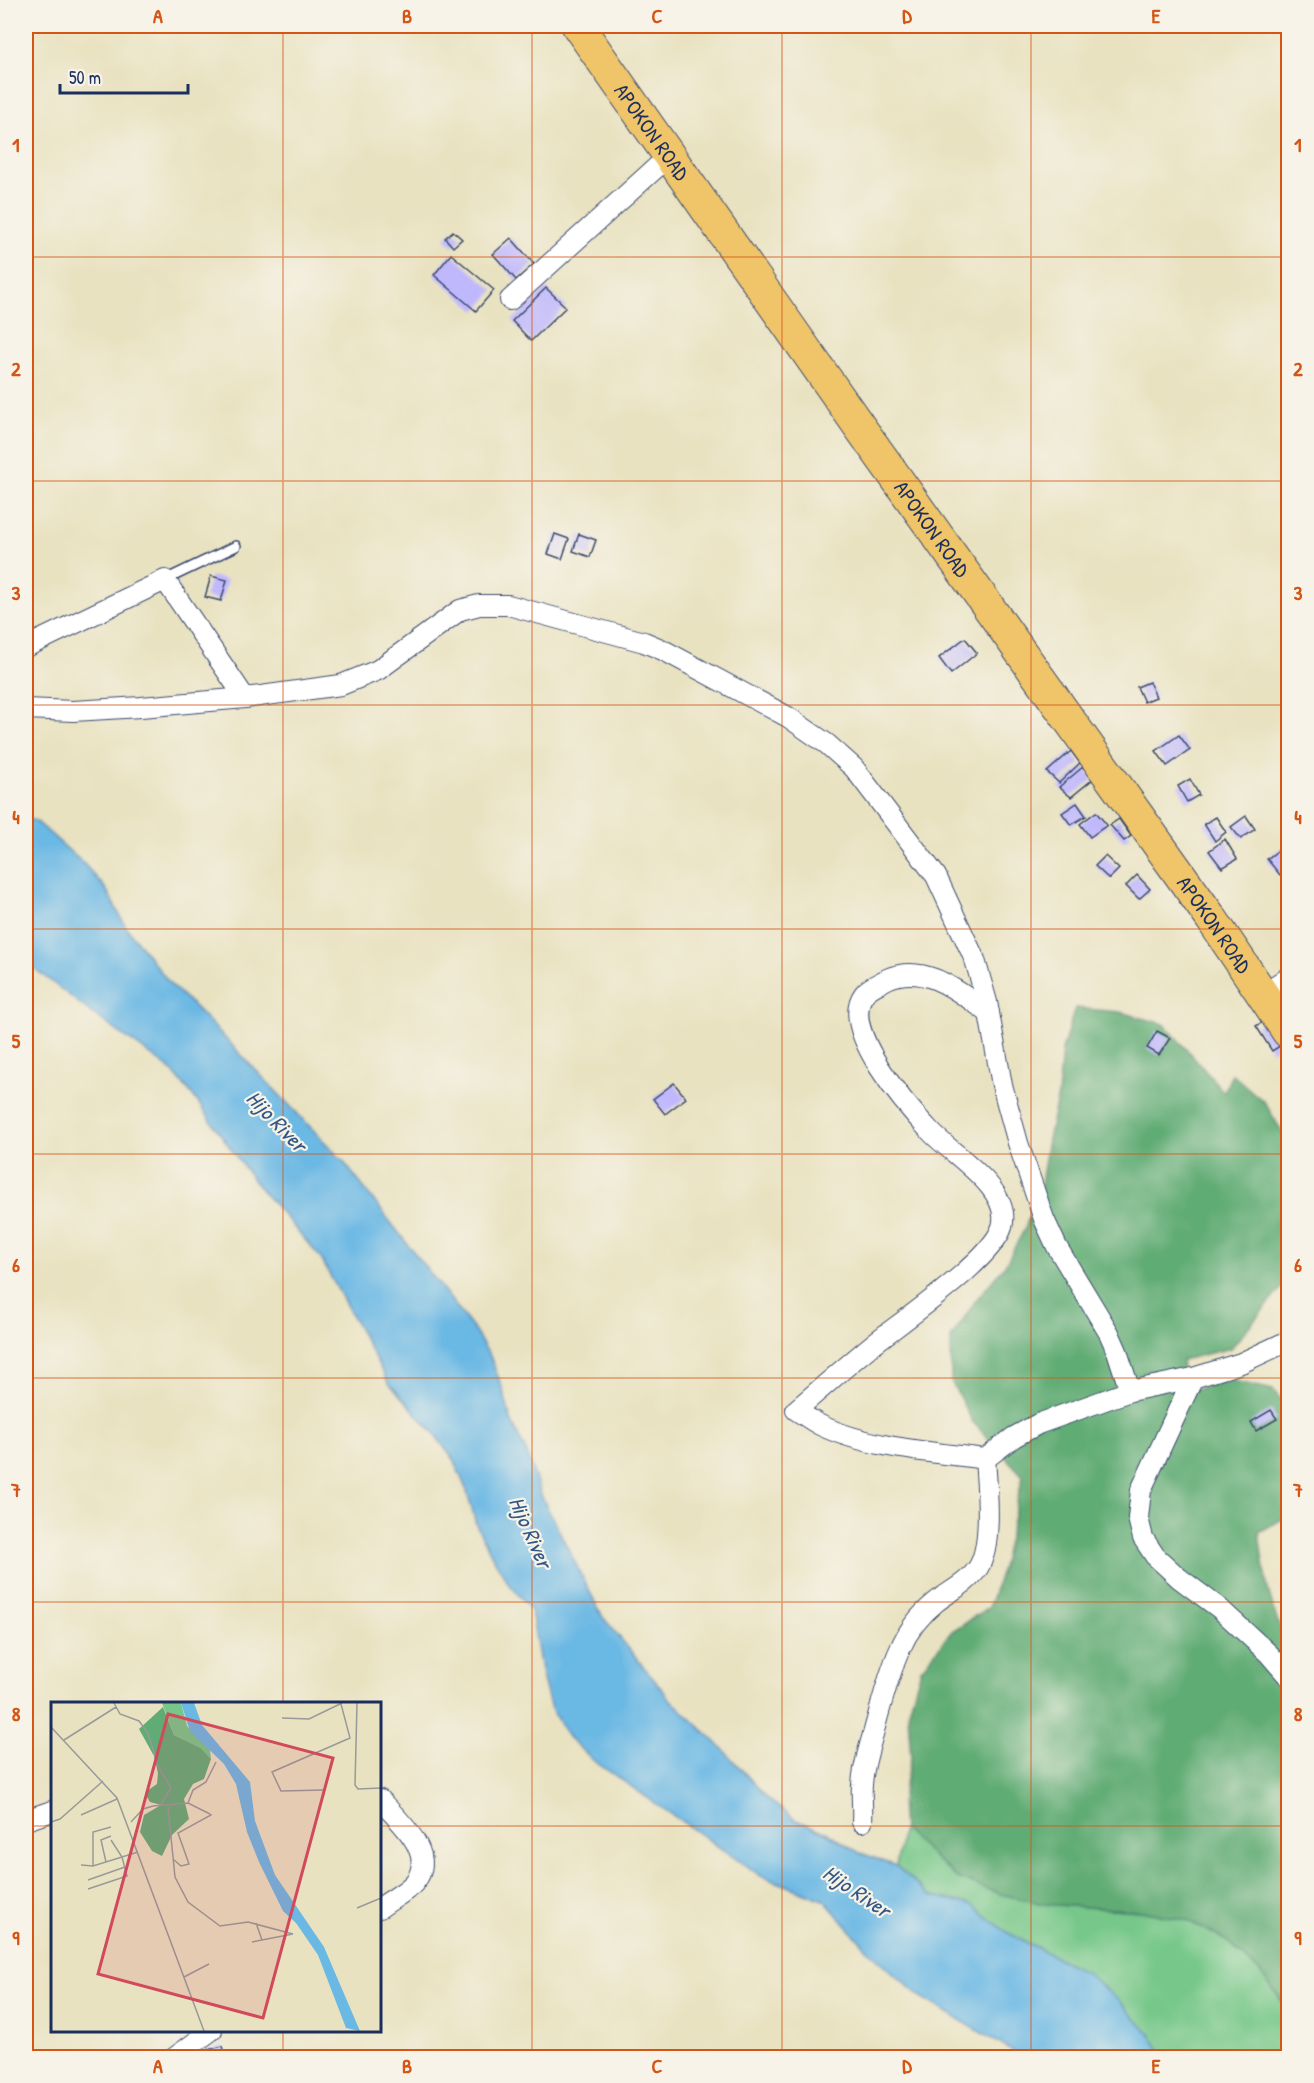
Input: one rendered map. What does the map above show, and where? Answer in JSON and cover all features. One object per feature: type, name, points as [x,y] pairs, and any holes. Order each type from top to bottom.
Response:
[{"type":"highway","name":"APOKON ROAD","points":[[578,26],[859,426],[1211,918],[1280,988]]},
{"type":"highway","name":"APOKON ROAD","points":[[598,26],[976,563],[1280,988],[1288,1032]]},
{"type":"street","points":[[510,300],[669,156]]},
{"type":"street","points":[[26,647],[165,580],[245,698]]},
{"type":"street","points":[[26,709],[73,711],[245,698],[341,685],[378,670],[460,610],[479,605],[508,605],[663,650],[788,717],[826,744],[854,768],[936,876],[975,960],[989,1013],[1002,1085],[1018,1143],[1044,1219],[1057,1247],[1109,1334],[1130,1391]]},
{"type":"street","points":[[989,1013],[953,988],[929,976],[911,973],[878,983],[864,994],[859,1007],[858,1022],[862,1038],[884,1075],[932,1133],[995,1192],[1001,1203],[1002,1227],[994,1241],[979,1258],[945,1288],[869,1347],[796,1410],[820,1425],[874,1442],[920,1451],[985,1459],[1014,1437],[1038,1424],[1130,1391],[1193,1378],[1241,1363],[1288,1341]]},
{"type":"street","points":[[1193,1378],[1142,1491],[1138,1518],[1143,1538],[1155,1556],[1179,1578],[1219,1608],[1269,1654],[1288,1676]]},
{"type":"street","points":[[862,1822],[862,1786],[865,1763],[900,1649],[916,1619],[967,1581],[979,1567],[985,1546],[987,1516],[985,1459]]},
{"type":"street","points":[[381,1801],[419,1848],[422,1860],[421,1871],[413,1884],[381,1907]]},
{"type":"street","points":[[26,1820],[51,1811]]},
{"type":"street","points":[[174,2058],[211,2032]]},
{"type":"lane","points":[[165,580],[236,546]]},
{"type":"green space","points":[[1075,1008],[1120,1012],[1164,1024],[1224,1092],[1232,1074],[1265,1103],[1288,1142],[1288,1280],[1231,1348],[1182,1360],[1183,1392],[1230,1380],[1273,1390],[1288,1407],[1288,1516],[1259,1532],[1268,1590],[1288,1646],[1288,2009],[1260,1972],[1227,1941],[1187,1920],[1141,1911],[1045,1904],[1000,1894],[957,1878],[903,1829],[901,1801],[911,1758],[908,1714],[921,1669],[952,1631],[989,1607],[1003,1564],[1023,1476],[972,1421],[951,1381],[951,1338],[976,1300],[1004,1267],[1025,1228],[1041,1185],[1058,1095],[1062,1050]]},
{"type":"green space","points":[[903,1829],[957,1878],[1045,1904],[1141,1911],[1187,1920],[1227,1941],[1260,1972],[1288,2009],[1288,2057],[1164,2057],[1150,2034],[1119,2001],[1087,1973],[1008,1933],[972,1905],[929,1895],[896,1866]]},
{"type":"water","name":"Hijo River","points":[[26,819],[36,821],[84,864],[106,889],[126,927],[171,985],[196,1008],[343,1161],[472,1327],[490,1356],[511,1420],[529,1458],[540,1493],[602,1616],[670,1699],[722,1748],[769,1800],[796,1820],[828,1833],[858,1852],[896,1866],[929,1895],[972,1905],[1008,1933],[1087,1973],[1119,2001],[1150,2034],[1164,2057],[1022,2057],[918,1995],[868,1950],[824,1900],[761,1876],[594,1761],[568,1737],[551,1709],[542,1676],[531,1610],[508,1582],[491,1554],[476,1524],[467,1491],[453,1459],[433,1432],[388,1382],[320,1257],[253,1180],[192,1094],[169,1068],[89,1011],[26,962]]},
{"type":"building","points":[[453,231],[462,239],[453,247],[445,238]]},
{"type":"building","points":[[511,238],[534,264],[516,280],[493,254]]},
{"type":"building","points":[[451,254],[494,290],[476,311],[434,275]]},
{"type":"building","points":[[546,288],[566,307],[531,341],[512,321]]},
{"type":"building","points":[[555,534],[569,539],[562,559],[548,554]]},
{"type":"building","points":[[579,534],[596,540],[590,557],[573,551]]},
{"type":"building","points":[[211,576],[227,580],[221,601],[205,597]]},
{"type":"building","points":[[965,638],[977,653],[951,674],[939,658]]},
{"type":"building","points":[[1149,682],[1156,697],[1144,702],[1137,687]]},
{"type":"building","points":[[1179,735],[1190,750],[1167,766],[1156,751]]},
{"type":"building","points":[[1071,751],[1080,763],[1059,783],[1047,772]]},
{"type":"building","points":[[1084,766],[1093,779],[1071,797],[1059,787]]},
{"type":"building","points":[[1190,779],[1199,795],[1187,802],[1178,786]]},
{"type":"building","points":[[1077,803],[1086,816],[1071,825],[1062,813]]},
{"type":"building","points":[[1096,812],[1107,825],[1090,837],[1080,824]]},
{"type":"building","points":[[1246,816],[1255,829],[1241,839],[1231,827]]},
{"type":"building","points":[[1216,817],[1226,832],[1215,841],[1204,824]]},
{"type":"building","points":[[1119,819],[1131,836],[1124,841],[1110,825]]},
{"type":"building","points":[[1225,839],[1237,859],[1222,868],[1209,851]]},
{"type":"building","points":[[1288,843],[1288,869],[1280,875],[1267,859]]},
{"type":"building","points":[[1105,856],[1119,869],[1109,879],[1095,866]]},
{"type":"building","points":[[1137,875],[1150,889],[1139,899],[1126,886]]},
{"type":"building","points":[[1272,1016],[1288,1041],[1272,1051],[1256,1026]]},
{"type":"building","points":[[1157,1031],[1170,1038],[1159,1055],[1147,1048]]},
{"type":"building","points":[[674,1083],[686,1098],[665,1114],[653,1099]]},
{"type":"building","points":[[1271,1410],[1277,1419],[1256,1431],[1251,1422]]},
{"type":"building","points":[[223,2046],[226,2058],[200,2058],[199,2052]]}]
